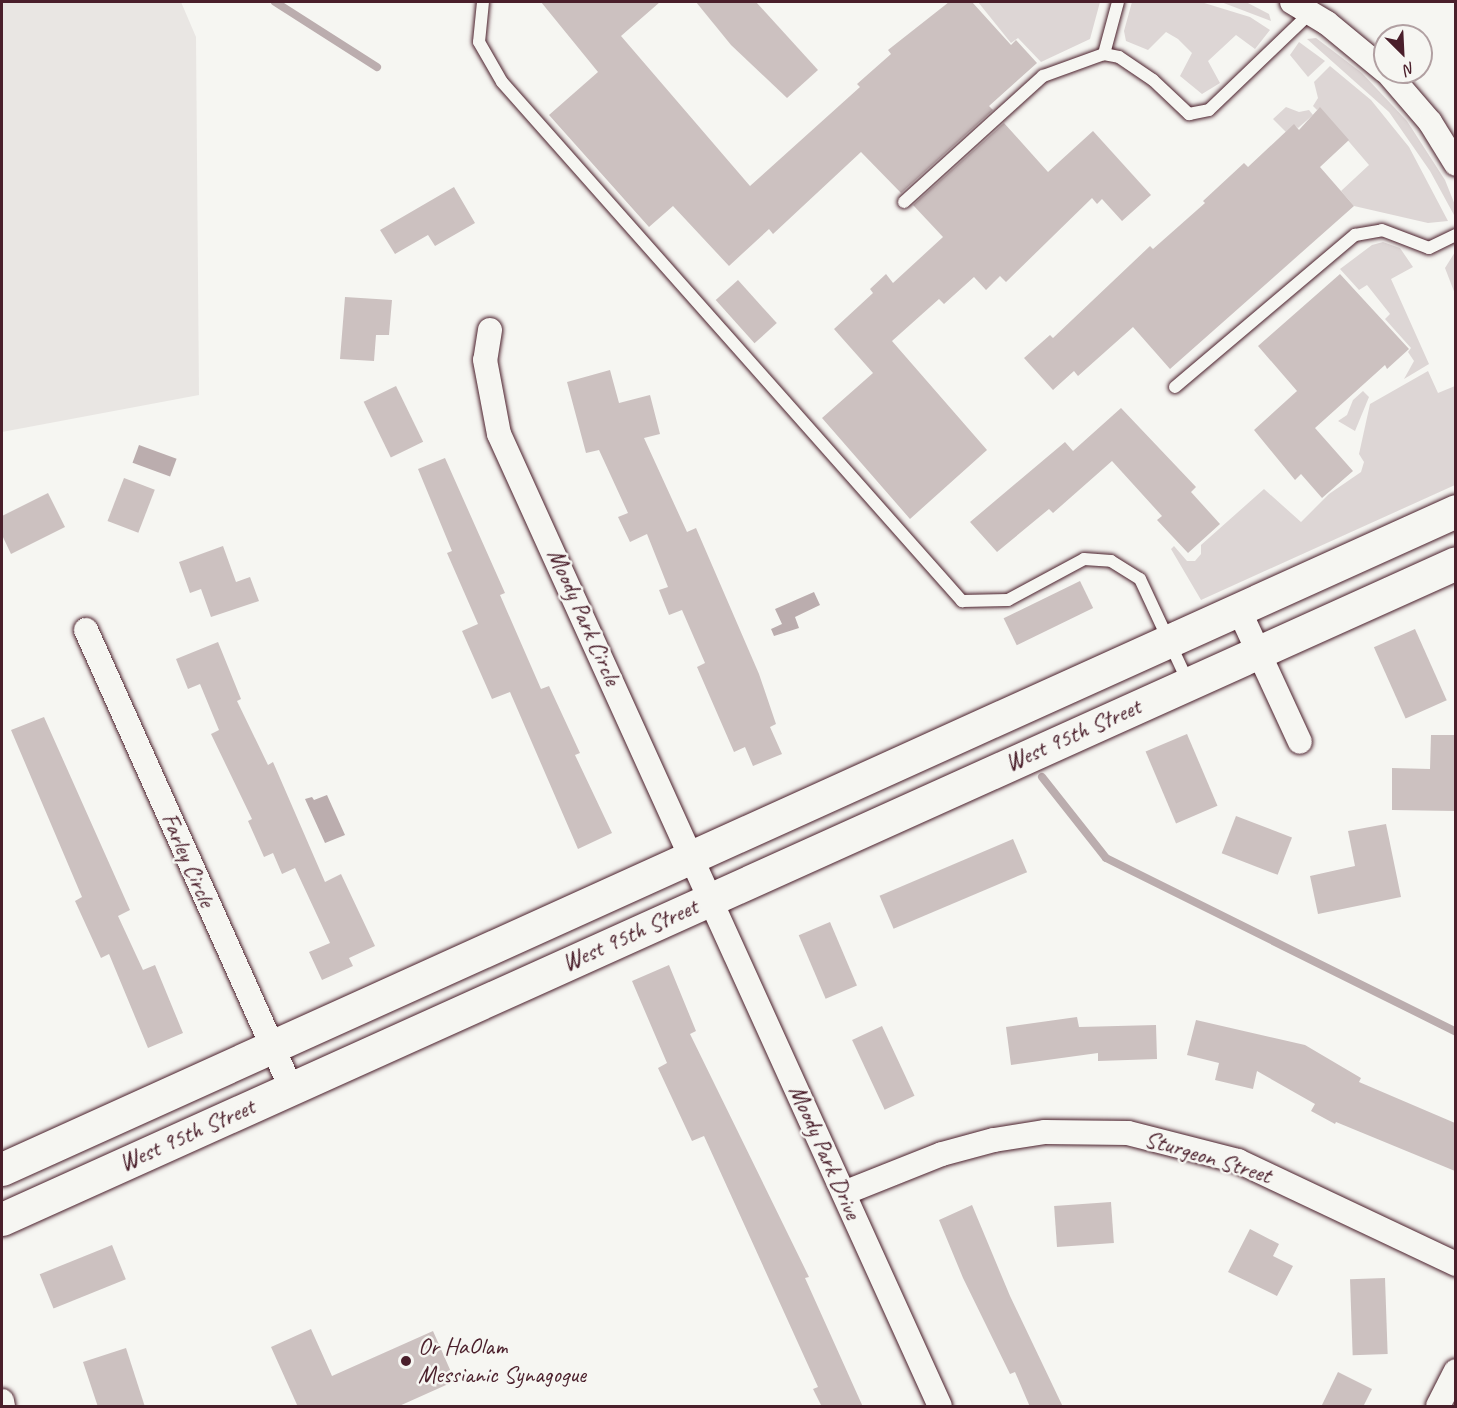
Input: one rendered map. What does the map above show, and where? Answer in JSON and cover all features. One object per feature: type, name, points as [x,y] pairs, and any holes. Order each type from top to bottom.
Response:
[{"type":"main road","name":"West 95th Street","points":[[2,1169],[1455,511]]},
{"type":"main road","name":"West 95th Street","points":[[2,1219],[1455,563]]},
{"type":"main road","points":[[923,753],[943,793]]},
{"type":"street","points":[[1301,7],[1373,61]]},
{"type":"street","points":[[1397,84],[1430,122],[1455,164]]},
{"type":"street","name":"Moody Park Circle","points":[[490,330],[485,360],[499,434],[712,898]]},
{"type":"street","points":[[1239,610],[1300,742]]},
{"type":"street","name":"Farley Circle","points":[[86,630],[291,1088]]},
{"type":"street","name":"Moody Park Drive","points":[[712,898],[940,1407]]},
{"type":"street","name":"Sturgeon Street","points":[[844,1192],[942,1154],[994,1140],[1045,1132],[1128,1133],[1238,1161],[1455,1264]]},
{"type":"street","points":[[1438,1407],[1455,1371]]},
{"type":"street","points":[[2,1401],[3,1407]]},
{"type":"lane","points":[[483,2],[478,42],[502,82],[962,601],[1008,600],[1084,559],[1111,561],[1140,579],[1189,683]]},
{"type":"lane","points":[[1104,54],[1118,2]]},
{"type":"lane","points":[[904,202],[1043,76],[1104,54],[1119,57],[1153,80],[1189,114],[1209,110],[1301,7]]},
{"type":"lane","points":[[1175,387],[1355,235],[1382,230],[1429,248],[1455,235]]},
{"type":"shaded area","points":[[2,2],[181,2],[196,37],[199,395],[2,432]]},
{"type":"shaded area","points":[[978,2],[1100,2],[1090,39],[1041,62],[1018,38],[1011,43]]},
{"type":"shaded area","points":[[1132,2],[1201,2],[1250,17],[1270,30],[1255,49],[1236,35],[1208,61],[1220,83],[1202,94],[1180,76],[1192,53],[1178,39],[1166,32],[1148,50],[1126,41],[1124,31]]},
{"type":"shaded area","points":[[1221,2],[1246,2],[1269,14],[1271,21]]},
{"type":"shaded area","points":[[1316,38],[1362,73],[1407,121],[1445,180],[1455,205],[1454,215],[1430,171],[1389,112],[1307,39]]},
{"type":"shaded area","points":[[1299,42],[1325,61],[1308,77],[1290,55]]},
{"type":"shaded area","points":[[1330,66],[1371,100],[1409,147],[1448,221],[1428,223],[1354,206],[1341,191],[1369,165],[1320,108],[1317,110],[1313,106],[1318,98],[1314,82]]},
{"type":"shaded area","points":[[1286,107],[1299,112],[1309,110],[1313,115],[1298,128],[1294,125],[1286,132],[1273,119]]},
{"type":"shaded area","points":[[1383,242],[1400,248],[1413,267],[1391,279],[1429,364],[1404,379],[1414,361],[1408,352],[1411,348],[1385,319],[1390,314],[1367,285],[1359,290],[1340,269],[1372,245]]},
{"type":"shaded area","points":[[1455,252],[1455,294],[1445,268]]},
{"type":"shaded area","points":[[1428,371],[1438,393],[1455,386],[1455,485],[1201,600],[1171,549],[1174,546],[1187,561],[1195,561],[1201,554],[1201,545],[1264,489],[1301,522],[1329,494],[1361,472],[1364,462],[1359,454],[1370,404]]},
{"type":"shaded area","points":[[1363,391],[1369,397],[1355,431],[1338,421],[1347,415],[1353,400]]},
{"type":"shaded area","points":[[139,445],[177,459],[170,477],[133,463]]},
{"type":"shaded area","points":[[814,592],[820,605],[795,617],[799,628],[774,636],[771,629],[782,624],[775,609]]},
{"type":"shaded area","points":[[327,795],[345,835],[325,843],[305,799],[312,797],[314,800]]},
{"type":"building","points":[[541,2],[660,2],[621,36],[750,186],[860,87],[857,84],[891,54],[888,50],[949,2],[972,2],[1011,45],[1016,40],[1037,63],[989,106],[993,110],[901,193],[861,152],[773,234],[769,229],[729,266],[673,206],[649,227],[549,115],[598,72]]},
{"type":"building","points":[[696,2],[756,2],[818,70],[787,98],[731,45]]},
{"type":"building","points":[[1320,107],[1349,140],[1320,167],[1354,206],[1170,369],[1133,327],[1078,376],[1074,371],[1053,390],[1024,358],[1050,335],[1053,338],[1150,246],[1153,249],[1205,203],[1203,201],[1244,163],[1248,167],[1294,124],[1299,130]]},
{"type":"building","points":[[1004,123],[1048,172],[1093,131],[1151,195],[1122,221],[1102,199],[1097,204],[1092,198],[1006,282],[1000,276],[986,290],[974,277],[944,304],[939,299],[892,341],[987,450],[910,519],[822,418],[873,373],[834,329],[873,293],[870,289],[886,274],[893,283],[943,237],[913,205]]},
{"type":"building","points":[[454,187],[475,223],[435,246],[428,235],[395,254],[380,230]]},
{"type":"building","points":[[1340,274],[1409,349],[1387,369],[1385,365],[1315,428],[1353,471],[1322,498],[1301,474],[1295,480],[1254,430],[1297,391],[1258,346]]},
{"type":"building","points":[[738,280],[777,323],[755,343],[716,300]]},
{"type":"building","points":[[345,297],[392,300],[389,335],[376,335],[374,361],[340,359]]},
{"type":"building","points":[[610,370],[619,403],[650,395],[660,434],[644,438],[687,532],[696,528],[759,674],[776,724],[770,727],[782,754],[753,766],[745,747],[734,752],[697,667],[705,663],[682,610],[669,615],[659,590],[668,587],[647,534],[630,542],[618,517],[628,513],[599,450],[586,453],[567,382]]},
{"type":"building","points":[[396,386],[423,442],[391,458],[364,402]]},
{"type":"building","points":[[1121,408],[1196,487],[1191,492],[1220,524],[1188,553],[1157,520],[1162,516],[1112,461],[1053,513],[1049,509],[997,552],[970,522],[1065,442],[1073,451]]},
{"type":"building","points":[[445,458],[505,593],[500,595],[541,689],[549,686],[580,753],[575,755],[612,833],[578,849],[510,692],[492,699],[462,631],[478,624],[447,553],[452,551],[418,469]]},
{"type":"building","points":[[124,478],[155,490],[138,533],[108,521]]},
{"type":"building","points":[[48,493],[65,527],[11,554],[2,535],[2,516]]},
{"type":"building","points":[[223,546],[236,582],[250,577],[259,601],[211,617],[201,589],[190,593],[179,562]]},
{"type":"building","points":[[1080,581],[1093,608],[1017,645],[1004,618]]},
{"type":"building","points":[[1415,629],[1447,700],[1406,719],[1374,647]]},
{"type":"building","points":[[218,642],[241,699],[237,701],[268,765],[273,762],[325,882],[341,874],[375,946],[349,958],[353,966],[322,980],[309,952],[330,943],[295,868],[282,874],[273,853],[264,857],[248,821],[252,819],[211,734],[219,730],[200,684],[188,689],[176,659]]},
{"type":"building","points":[[44,717],[130,910],[118,916],[143,970],[155,965],[183,1033],[148,1048],[109,954],[101,958],[75,901],[82,897],[11,730]]},
{"type":"building","points":[[1187,734],[1217,806],[1176,823],[1146,752]]},
{"type":"building","points":[[1431,735],[1455,735],[1455,811],[1392,810],[1392,768],[1430,769]]},
{"type":"building","points":[[1236,816],[1292,838],[1278,875],[1222,853]]},
{"type":"building","points":[[1386,824],[1401,897],[1318,914],[1310,876],[1355,866],[1348,831]]},
{"type":"building","points":[[1013,839],[1027,872],[894,929],[880,896]]},
{"type":"building","points":[[830,922],[857,986],[826,999],[799,935]]},
{"type":"building","points":[[669,965],[696,1031],[690,1034],[809,1277],[805,1278],[863,1407],[822,1407],[813,1389],[818,1387],[704,1136],[692,1141],[658,1068],[667,1063],[632,981]]},
{"type":"building","points":[[1077,1017],[1079,1027],[1156,1025],[1157,1059],[1098,1061],[1098,1053],[1011,1065],[1006,1027]]},
{"type":"building","points":[[1196,1020],[1305,1045],[1361,1078],[1359,1082],[1455,1123],[1455,1171],[1336,1122],[1335,1124],[1311,1111],[1315,1104],[1257,1071],[1253,1089],[1215,1080],[1219,1063],[1187,1055]]},
{"type":"building","points":[[882,1026],[915,1096],[885,1110],[852,1040]]},
{"type":"building","points":[[1111,1202],[1114,1243],[1057,1247],[1054,1206]]},
{"type":"building","points":[[972,1205],[1010,1296],[1063,1407],[1030,1407],[1015,1372],[1010,1374],[963,1278],[939,1220]]},
{"type":"building","points":[[1250,1229],[1279,1244],[1273,1256],[1293,1266],[1277,1296],[1228,1272]]},
{"type":"building","points":[[112,1245],[126,1279],[54,1309],[40,1274]]},
{"type":"building","points":[[1385,1278],[1388,1354],[1353,1355],[1350,1279]]},
{"type":"building","name":"Or HaOlam Messianic Synagogue","points":[[311,1329],[332,1376],[433,1331],[455,1381],[397,1407],[298,1407],[271,1347]]},
{"type":"building","points":[[126,1348],[145,1407],[98,1407],[83,1362]]},
{"type":"building","points":[[1338,1372],[1372,1389],[1363,1407],[1321,1407]]},
{"type":"waterway","points":[[275,2],[377,67]]},
{"type":"waterway","points":[[1042,777],[1106,858],[1456,1032]]},
{"type":"place","name":"Or HaOlam Messianic Synagogue","points":[[406,1361]]}]
